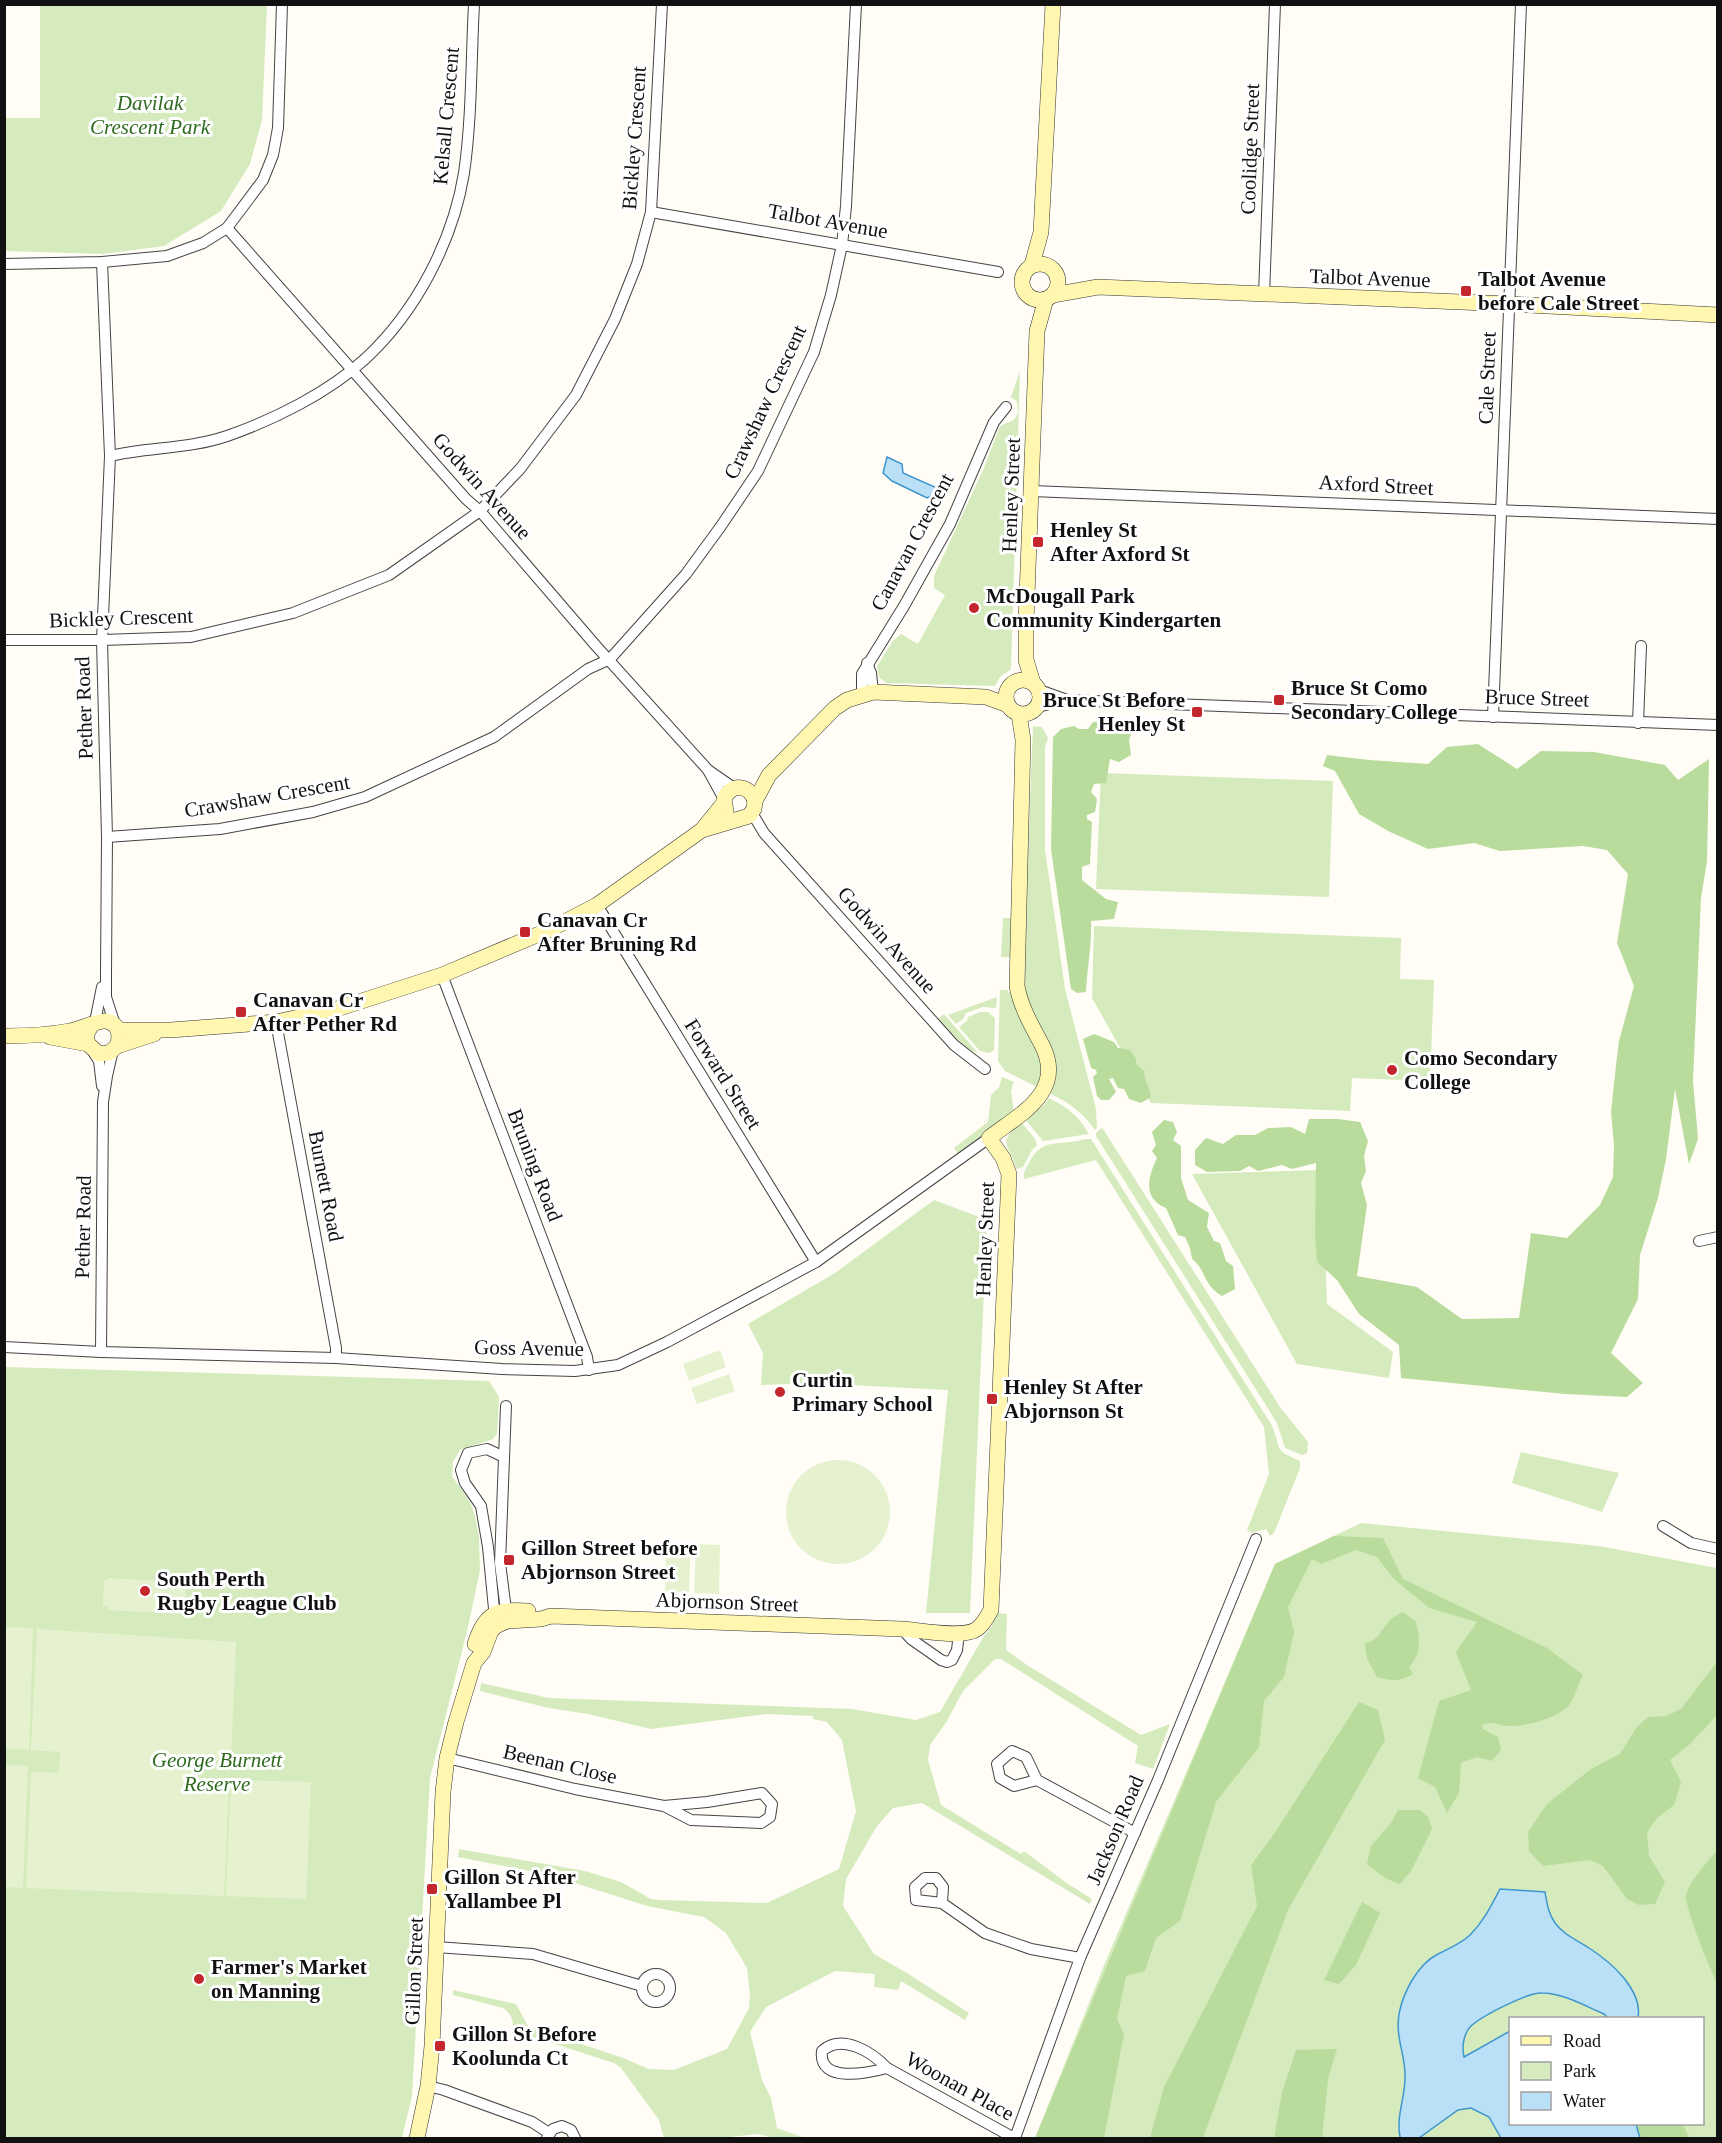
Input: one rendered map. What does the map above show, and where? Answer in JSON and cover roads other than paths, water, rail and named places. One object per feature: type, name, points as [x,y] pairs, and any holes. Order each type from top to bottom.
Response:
[{"type":"street","points":[[4,264],[102,262],[167,256],[203,243],[227,228],[263,180],[273,155],[278,128],[282,4]]},
{"type":"street","name":"Kelsall Crescent","points":[[110,456],[224,437],[281,415],[352,369],[384,339],[417,294],[438,255],[453,215],[464,173],[474,4]]},
{"type":"street","name":"Bickley Crescent","points":[[4,640],[191,637],[293,613],[389,575],[480,511],[520,469],[576,395],[615,319],[637,264],[651,212],[662,4]]},
{"type":"street","name":"Crawshaw Crescent","points":[[107,837],[220,829],[313,812],[365,798],[494,737],[588,669],[610,659],[686,573],[722,526],[758,471],[814,352],[831,295],[842,245],[856,4]]},
{"type":"street","name":"Henley Street","points":[[1019,702],[1026,660],[1037,331],[1043,297],[1058,285],[1045,269],[1041,232],[1053,4]]},
{"type":"street","name":"Coolidge Street","points":[[1263,295],[1275,4]]},
{"type":"street","name":"Cale Street","points":[[1492,717],[1521,4]]},
{"type":"street","name":"Talbot Avenue","points":[[651,212],[998,272]]},
{"type":"street","name":"Godwin Avenue","points":[[227,228],[954,1045],[985,1068]]},
{"type":"street","name":"Pether Road","points":[[102,262],[110,456],[102,640],[107,837],[106,997],[116,1027]]},
{"type":"street","name":"Talbot Avenue","points":[[1045,269],[1092,288]]},
{"type":"street","name":"Henley Street","points":[[1043,297],[1024,291],[1022,285],[1024,272],[1045,269]]},
{"type":"street","name":"Talbot Avenue","points":[[1043,297],[1092,288],[1509,304],[1718,315]]},
{"type":"street","name":"Canavan Crescent","points":[[867,693],[862,674],[867,663],[904,606],[950,524],[994,422],[1006,408]]},
{"type":"street","name":"Axford Street","points":[[1032,491],[1718,519]]},
{"type":"street","points":[[1638,723],[1641,646]]},
{"type":"street","name":"Henley Street","points":[[1026,660],[1036,686]]},
{"type":"street","points":[[116,1027],[171,1030],[276,1022],[340,1008],[442,975],[551,929],[597,905],[739,804],[835,708],[867,693],[986,697],[1019,702],[1040,695],[1036,686],[1022,680],[1019,702],[1023,740],[1017,986],[1026,1016],[1045,1052],[1048,1075],[1046,1086],[1040,1097],[989,1138]]},
{"type":"street","name":"Bruce Street","points":[[1036,686],[1067,700]]},
{"type":"street","name":"Bruce Street","points":[[1019,702],[1067,700],[1718,725]]},
{"type":"street","name":"Forward Street","points":[[597,905],[816,1262]]},
{"type":"street","name":"Pether Road","points":[[93,1024],[106,973]]},
{"type":"street","name":"Bruning Road","points":[[442,975],[583,1346],[589,1370]]},
{"type":"street","points":[[41,1036],[107,1021],[116,1027],[120,1035],[115,1048]]},
{"type":"street","name":"Burnett Road","points":[[276,1022],[336,1358]]},
{"type":"street","points":[[89,1046],[87,1035],[93,1024]]},
{"type":"street","points":[[4,1036],[41,1036],[89,1046],[99,1054],[109,1053],[115,1048],[171,1030]]},
{"type":"street","name":"Pether Road","points":[[89,1046],[99,1061],[104,1102]]},
{"type":"street","name":"Pether Road","points":[[101,1352],[104,1102],[107,1076],[115,1048]]},
{"type":"street","name":"Henley Street","points":[[977,1629],[991,1611],[1009,1174],[989,1138]]},
{"type":"street","name":"Goss Avenue","points":[[4,1347],[336,1358],[502,1369],[575,1371],[618,1365],[643,1355],[816,1262],[989,1138]]},
{"type":"street","points":[[1699,1241],[1718,1237]]},
{"type":"street","points":[[501,1617],[500,1563],[507,1406]]},
{"type":"street","points":[[501,1617],[481,1506],[465,1483],[461,1470],[468,1453],[487,1449],[504,1457]]},
{"type":"street","points":[[1663,1526],[1691,1543],[1718,1549]]},
{"type":"street","name":"Jackson Road","points":[[1015,2139],[1080,1958],[1135,1833],[1256,1539]]},
{"type":"street","name":"Abjornson Street","points":[[501,1617],[541,1612],[551,1616],[959,1633],[969,1633],[977,1629]]},
{"type":"street","name":"Gillon Street","points":[[417,2139],[428,2086],[432,2046],[443,1792],[447,1758],[474,1663],[483,1652],[491,1631],[501,1617]]},
{"type":"street","points":[[902,1629],[918,1644],[947,1662],[956,1655],[959,1633]]},
{"type":"street","name":"Beenan Close","points":[[447,1758],[575,1789],[664,1806],[762,1793],[772,1804],[770,1817],[761,1823],[691,1820],[664,1806]]},
{"type":"street","points":[[1037,1780],[1135,1833]]},
{"type":"street","points":[[942,1903],[985,1933],[1031,1948],[1080,1958]]},
{"type":"street","points":[[436,1947],[533,1954],[642,1986]]},
{"type":"street","name":"Woonan Place","points":[[887,2068],[869,2073],[835,2072],[826,2068],[821,2060],[822,2051],[829,2045],[839,2043],[860,2048],[877,2057],[887,2068],[1015,2139]]},
{"type":"street","points":[[428,2086],[532,2122],[548,2136],[557,2127],[564,2127],[571,2130],[575,2139]]},
{"type":"water","points":[[887,457],[902,464],[903,473],[937,488],[939,492],[927,498],[892,481],[883,473]]},
{"type":"water","points":[[1500,1889],[1545,1892],[1549,1912],[1559,1927],[1598,1954],[1624,1978],[1636,1997],[1638,2008],[1638,2017],[1607,2017],[1566,1998],[1542,1993],[1505,2005],[1471,2026],[1464,2041],[1464,2057],[1509,2032],[1509,2125],[1636,2125],[1640,2138],[1501,2138],[1489,2117],[1471,2108],[1458,2110],[1419,2138],[1400,2137],[1399,2122],[1405,2070],[1398,2023],[1404,1997],[1412,1980],[1424,1964],[1463,1941],[1475,1930]]},
{"type":"place","name":"Talbot Avenue before Cale Street","points":[[1466,291]]},
{"type":"place","name":"Henley St After Axford St","points":[[1038,542]]},
{"type":"place","name":"McDougall Park Community Kindergarten","points":[[974,608]]},
{"type":"place","name":"Bruce St Como Secondary College","points":[[1279,700]]},
{"type":"place","name":"Bruce St Before Henley St","points":[[1197,712]]},
{"type":"place","name":"Canavan Cr After Bruning Rd","points":[[525,932]]},
{"type":"place","name":"Canavan Cr After Pether Rd","points":[[241,1012]]},
{"type":"place","name":"Como Secondary College","points":[[1392,1070]]},
{"type":"place","name":"Curtin Primary School","points":[[780,1392]]},
{"type":"place","name":"Henley St After Abjornson St","points":[[992,1399]]},
{"type":"place","name":"Gillon Street before Abjornson Street","points":[[509,1560]]},
{"type":"place","name":"South Perth Rugby League Club","points":[[145,1591]]},
{"type":"place","name":"Gillon St After Yallambee Pl","points":[[432,1889]]},
{"type":"place","name":"Farmer's Market on Manning","points":[[199,1979]]},
{"type":"place","name":"Gillon St Before Koolunda Ct","points":[[440,2046]]},
{"type":"park label","name":"Davilak Crescent Park","points":[[150,115]]},
{"type":"park label","name":"George Burnett Reserve","points":[[217,1772]]}]
